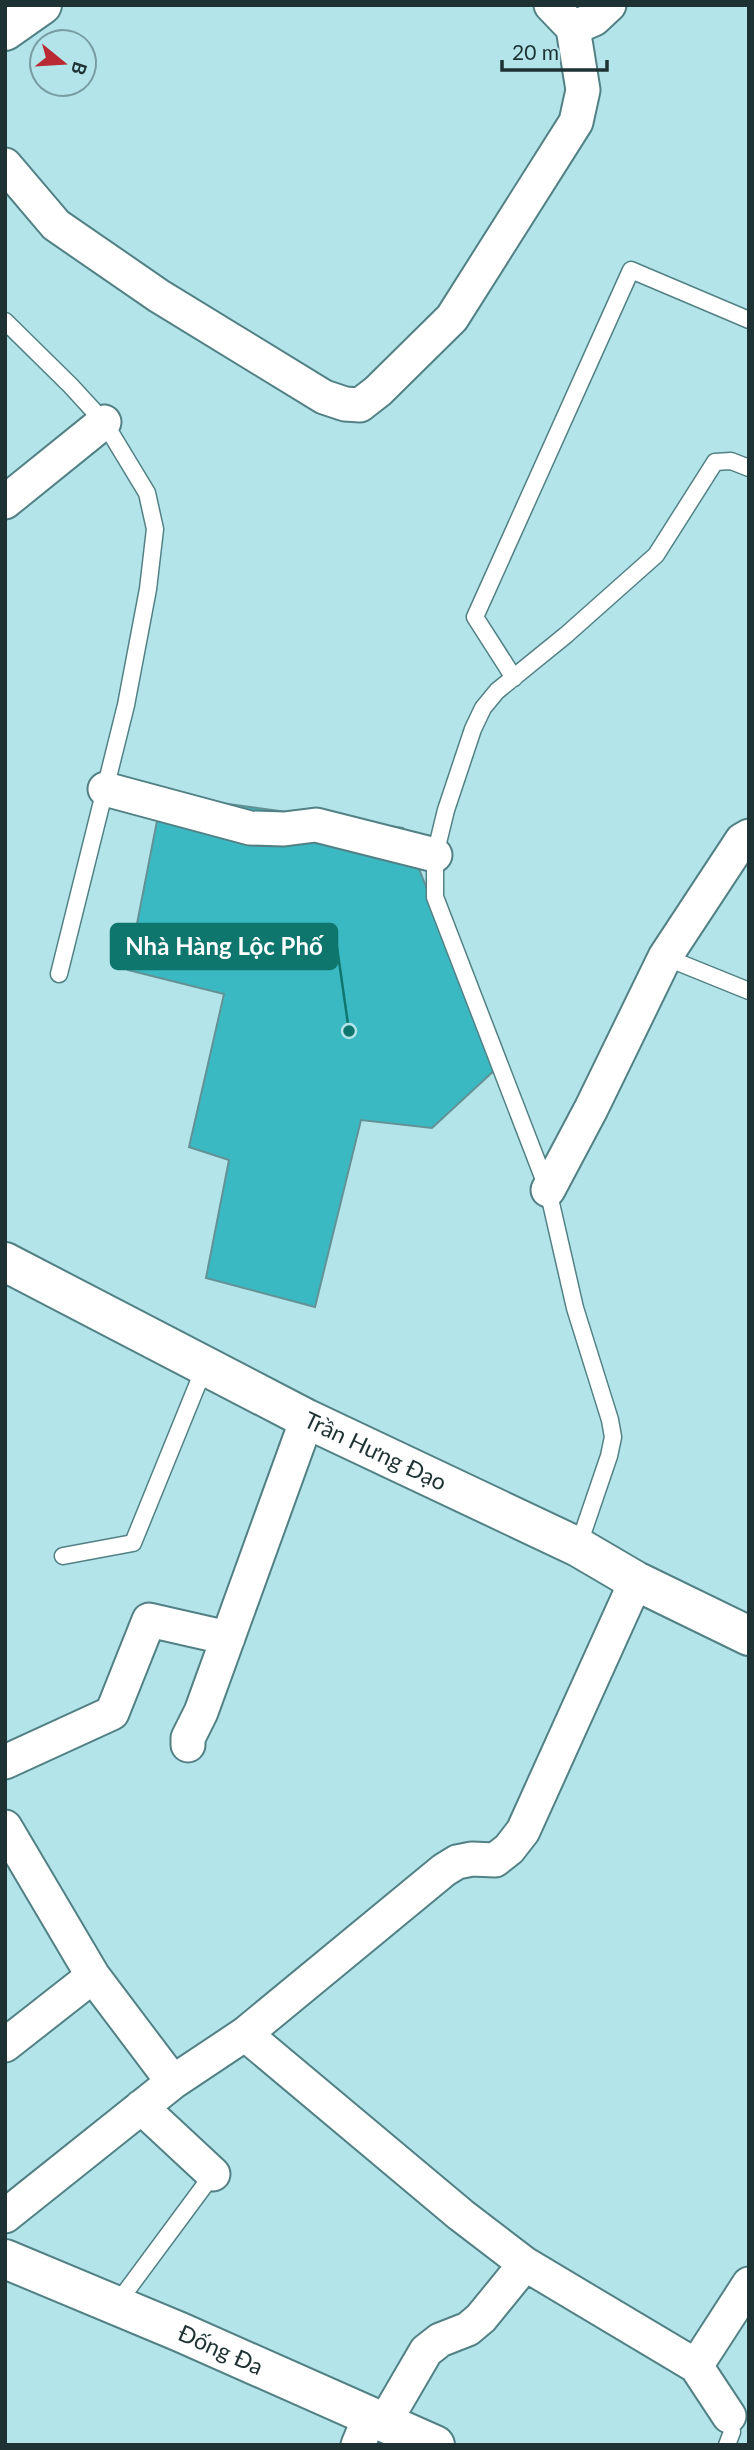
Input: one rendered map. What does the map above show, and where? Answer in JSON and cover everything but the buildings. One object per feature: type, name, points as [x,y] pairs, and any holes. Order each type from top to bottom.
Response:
[{"type":"street","points":[[5,31],[42,5]]},
{"type":"street","points":[[5,165],[56,225],[159,296],[324,397],[345,404],[360,405],[378,391],[452,318],[576,122],[583,90],[562,17],[594,19],[609,5]]},
{"type":"street","points":[[5,502],[104,422]]},
{"type":"street","points":[[105,789],[250,828],[284,829],[316,825],[435,855]]},
{"type":"street","points":[[548,1190],[665,957],[742,840],[749,836]]},
{"type":"street","name":"Trần Hưng Đạo","points":[[5,1262],[307,1419],[578,1547],[636,1581],[749,1636]]},
{"type":"street","points":[[188,1745],[188,1738],[201,1712],[307,1419]]},
{"type":"street","points":[[5,2216],[173,2082],[245,2034],[444,1870],[457,1862],[472,1859],[495,1860],[509,1849],[523,1831],[636,1581]]},
{"type":"street","points":[[5,1762],[112,1713],[149,1620],[228,1638]]},
{"type":"street","points":[[5,1827],[93,1976],[173,2082]]},
{"type":"street","points":[[5,2045],[93,1976]]},
{"type":"street","points":[[245,2034],[461,2215],[524,2264],[696,2366],[728,2430]]},
{"type":"street","points":[[141,2107],[213,2174]]},
{"type":"street","name":"Đống Đa","points":[[5,2259],[116,2305],[371,2428],[435,2445]]},
{"type":"street","points":[[371,2428],[426,2351],[440,2340],[468,2329],[481,2318],[524,2264]]},
{"type":"street","points":[[696,2366],[749,2284]]},
{"type":"lane","points":[[514,678],[475,617],[631,270],[749,320]]},
{"type":"lane","points":[[5,321],[104,422],[147,492],[155,530],[148,589],[129,692],[59,974]]},
{"type":"lane","points":[[578,1547],[613,1437],[575,1308],[548,1190],[435,897],[435,855],[446,810],[473,729],[483,708],[497,691],[656,555],[715,462],[731,461],[749,468]]},
{"type":"lane","points":[[665,957],[749,991]]},
{"type":"lane","points":[[63,1556],[133,1543],[205,1366]]},
{"type":"lane","points":[[116,2305],[213,2174]]},
{"type":"place","name":"Nhà Hàng Lộc Phố","points":[[349,1031]]}]
